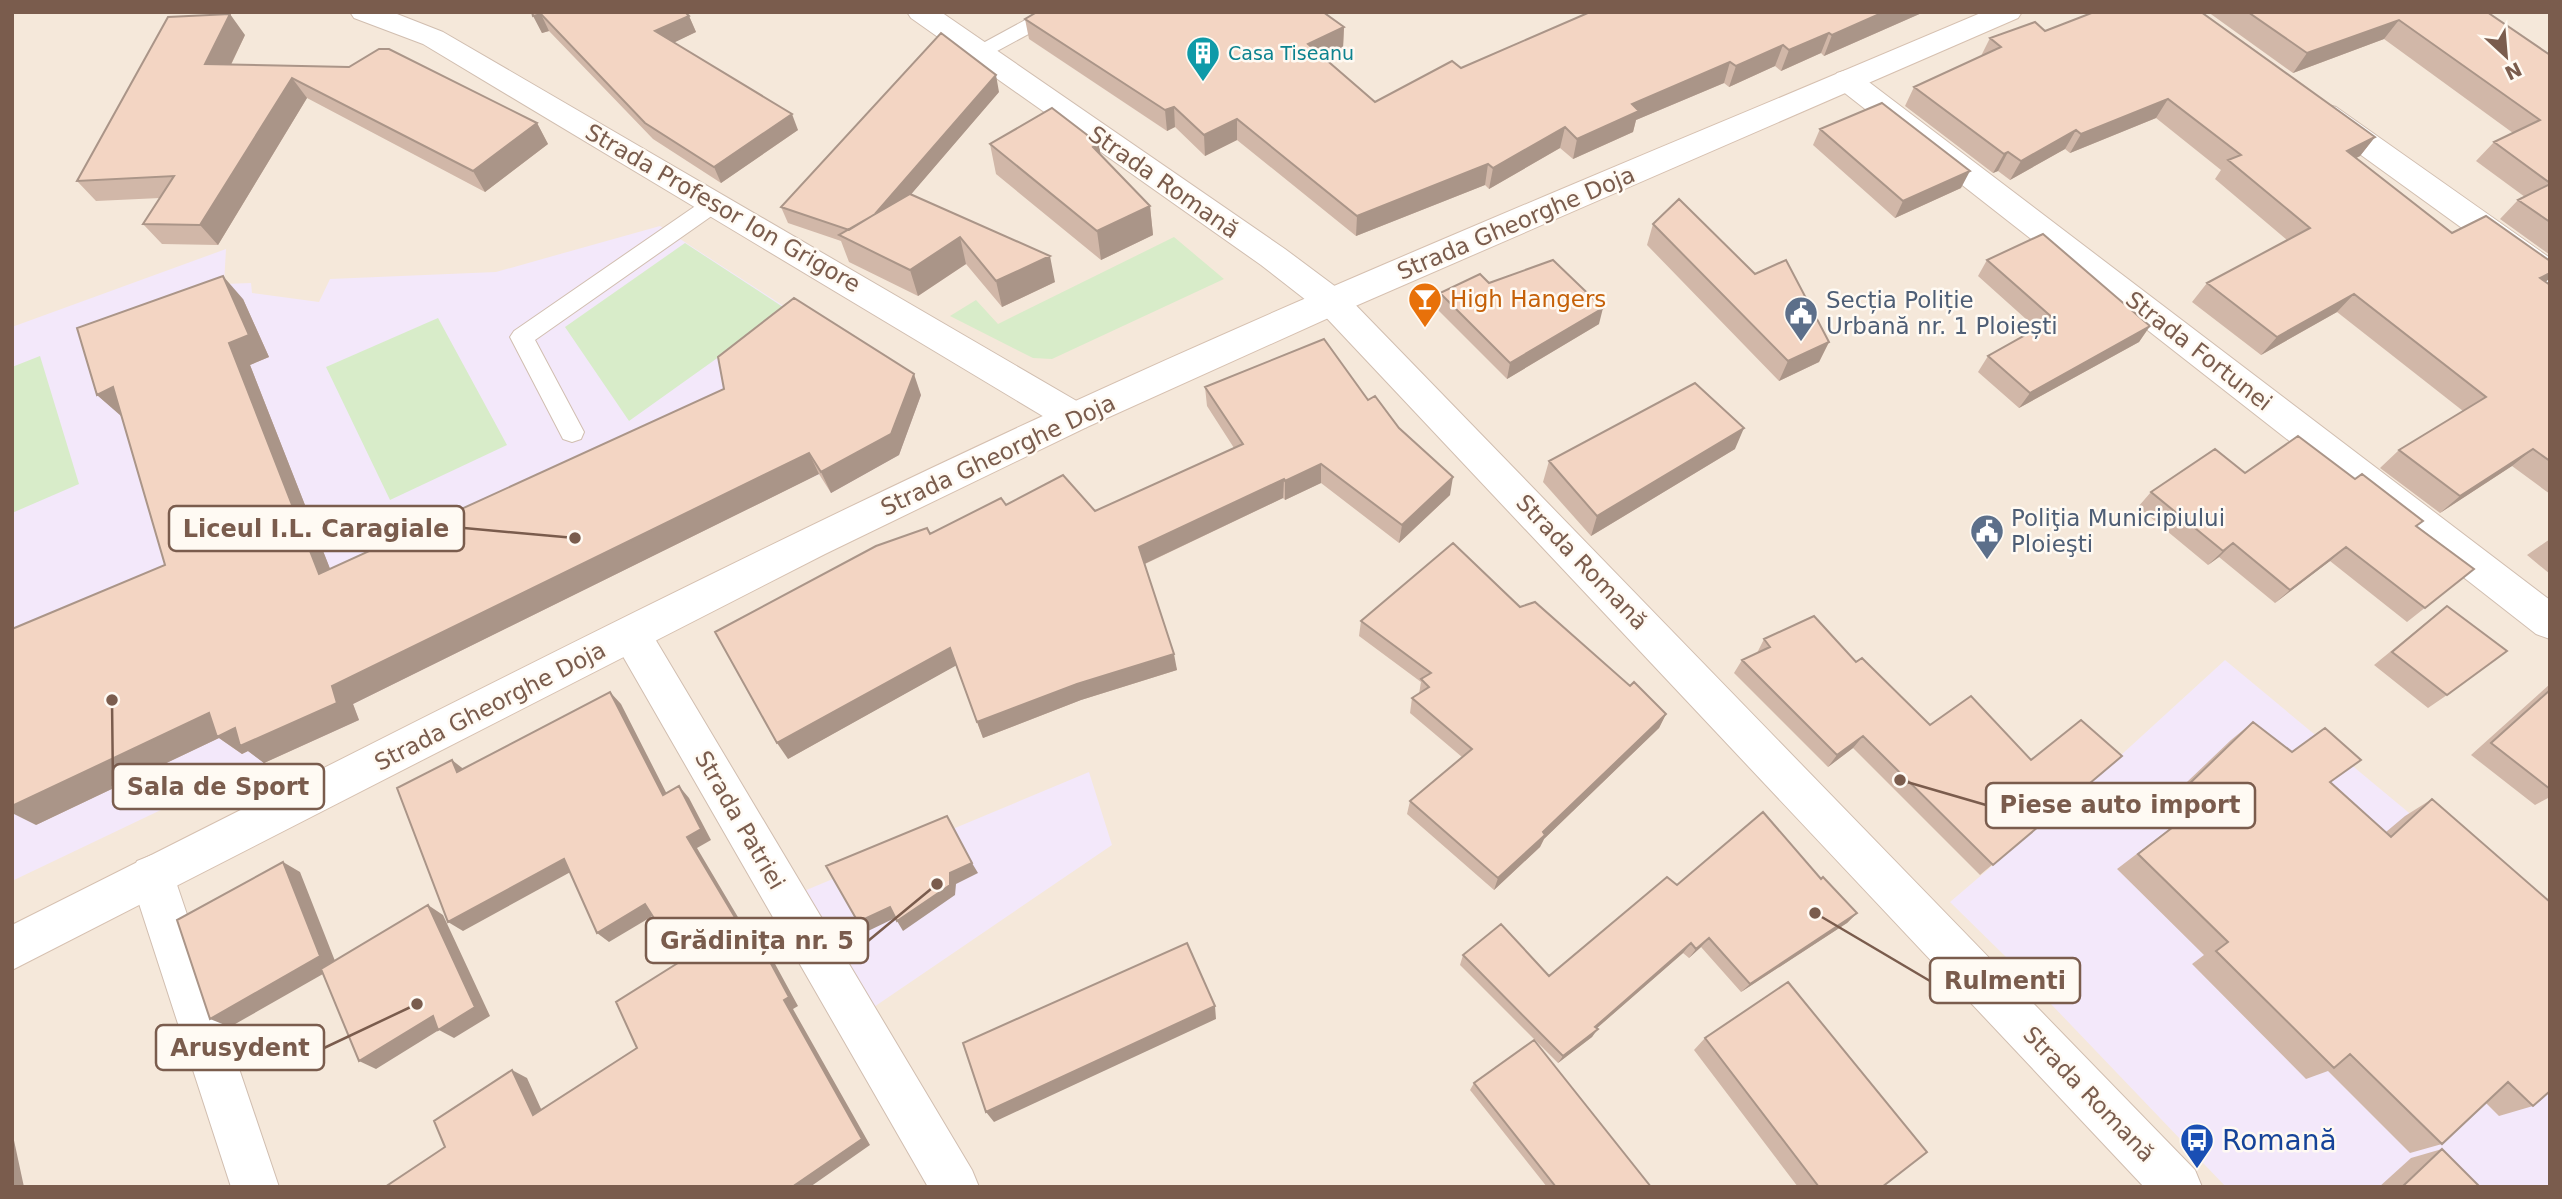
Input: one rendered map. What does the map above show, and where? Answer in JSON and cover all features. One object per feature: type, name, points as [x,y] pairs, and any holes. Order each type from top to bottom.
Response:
[{"type":"street","name":"Strada Profesor Ion Grigore","points":[[364,12],[440,25],[715,203],[1074,417]]},
{"type":"street","name":"Strada Romană","points":[[921,12],[1273,257],[1332,302],[2178,1187]]},
{"type":"street","name":"Strada Gheorghe Doja","points":[[12,948],[824,537],[1074,417],[1332,302],[2008,12]]},
{"type":"street","name":"Strada Fortunei","points":[[1847,80],[2550,622]]},
{"type":"street","points":[[2306,100],[2550,275]]},
{"type":"street","name":"Strada Patriei","points":[[631,634],[955,1187]]},
{"type":"street","points":[[152,876],[254,1187]]},
{"type":"lane","points":[[979,53],[1055,12]]},
{"type":"lane","points":[[572,432],[522,337],[715,203]]},
{"type":"shaded area","points":[[12,12],[2550,12],[2550,1187],[12,1187]]},
{"type":"shaded area","points":[[660,226],[921,395],[899,455],[831,493],[820,474],[802,482],[353,704],[359,720],[209,787],[12,881],[12,327],[226,249],[224,284],[251,283],[252,293],[319,302],[330,279],[496,272]]},
{"type":"shaded area","points":[[2225,660],[2550,930],[2550,1187],[2226,1187],[1950,902],[2108,767]]},
{"type":"shaded area","points":[[1089,772],[1112,845],[871,1009],[804,891]]},
{"type":"green space","points":[[1174,237],[1224,279],[1052,359],[1033,358],[950,316],[976,300],[998,324]]},
{"type":"green space","points":[[685,243],[786,309],[629,421],[565,327]]},
{"type":"green space","points":[[438,318],[507,445],[390,500],[326,367]]},
{"type":"green space","points":[[40,356],[79,484],[12,513],[12,367]]},
{"type":"building","points":[[532,12],[685,12],[689,16],[655,31],[792,114],[714,167],[645,123],[541,14],[533,16]]},
{"type":"building","points":[[1037,12],[1323,12],[1344,27],[1308,44],[1375,102],[1452,61],[1461,68],[1590,12],[1884,12],[1789,50],[1783,45],[1736,66],[1730,62],[1632,104],[1639,111],[1577,139],[1565,127],[1493,168],[1488,164],[1357,216],[1237,119],[1204,135],[1174,107],[1165,110],[1025,19]]},
{"type":"building","points":[[2094,12],[2201,12],[2375,137],[2347,151],[2452,233],[2486,216],[2550,261],[2550,273],[2540,278],[2550,285],[2550,461],[2533,449],[2460,496],[2399,450],[2486,397],[2354,294],[2277,337],[2207,283],[2310,228],[2228,160],[2241,155],[2168,99],[2081,134],[2076,130],[2021,161],[2008,152],[2004,154],[1914,87],[2001,47],[1990,38],[2035,22],[2045,31]]},
{"type":"building","points":[[2248,12],[2487,12],[2550,55],[2550,183],[2494,142],[2540,120],[2399,20],[2307,53]]},
{"type":"building","points":[[230,14],[205,64],[349,67],[379,49],[389,49],[537,123],[473,171],[292,78],[200,225],[143,224],[174,176],[77,181],[168,17]]},
{"type":"building","points":[[941,33],[996,75],[875,214],[849,230],[781,207]]},
{"type":"building","points":[[1882,103],[1970,171],[1903,201],[1820,129]]},
{"type":"building","points":[[1052,108],[1099,144],[1093,147],[1150,206],[1097,231],[990,144]]},
{"type":"building","points":[[2550,184],[2550,222],[2518,200]]},
{"type":"building","points":[[910,194],[1050,256],[996,281],[960,237],[910,270],[839,235]]},
{"type":"building","points":[[1679,199],[1755,274],[1786,260],[1829,342],[1788,361],[1653,224]]},
{"type":"building","points":[[2043,234],[2150,326],[2030,393],[1988,356],[2054,319],[1987,260]]},
{"type":"building","points":[[1553,260],[1603,308],[1510,363],[1440,293],[1480,274],[1489,283]]},
{"type":"building","points":[[223,276],[249,335],[229,343],[319,574],[724,389],[718,357],[794,298],[914,374],[891,434],[821,472],[809,453],[332,686],[337,703],[240,746],[235,728],[217,737],[209,713],[12,806],[12,629],[165,565],[113,387],[97,395],[77,328]]},
{"type":"building","points":[[1324,339],[1368,400],[1375,396],[1399,428],[1453,477],[1402,525],[1321,464],[1139,547],[1174,654],[1077,684],[977,722],[950,648],[777,743],[715,632],[876,546],[927,528],[930,534],[1001,498],[1006,505],[1063,475],[1095,511],[1243,444],[1205,387]]},
{"type":"building","points":[[1695,383],[1744,428],[1597,516],[1549,461]]},
{"type":"building","points":[[2298,436],[2355,479],[2362,474],[2423,521],[2416,526],[2474,569],[2425,608],[2346,547],[2290,590],[2233,543],[2223,551],[2151,492],[2215,449],[2245,473]]},
{"type":"building","points":[[1453,543],[1520,607],[1535,602],[1630,686],[1634,682],[1666,714],[1498,878],[1410,801],[1472,749],[1412,698],[1429,687],[1421,679],[1431,673],[1361,621]]},
{"type":"building","points":[[2447,606],[2507,651],[2447,695],[2392,652]]},
{"type":"building","points":[[1814,616],[1856,662],[1862,658],[1930,725],[1971,696],[2031,760],[2081,720],[2122,756],[1993,865],[1863,736],[1837,755],[1742,660],[1770,647],[1764,639]]},
{"type":"building","points":[[2550,690],[2550,789],[2491,743]]},
{"type":"building","points":[[610,692],[663,795],[679,786],[701,829],[687,837],[739,924],[747,919],[789,997],[784,1000],[862,1139],[792,1187],[385,1187],[445,1147],[434,1121],[512,1070],[533,1115],[637,1048],[616,1002],[681,961],[645,904],[597,933],[564,859],[448,922],[397,788],[452,760],[457,772]]},
{"type":"building","points":[[2253,722],[2292,752],[2325,728],[2361,760],[2330,782],[2391,837],[2432,799],[2550,902],[2550,1091],[2533,1106],[2508,1082],[2442,1144],[2350,1054],[2334,1068],[2216,951],[2228,942],[2138,854],[2203,804],[2186,787]]},
{"type":"building","points":[[1763,812],[1821,879],[1823,877],[1857,913],[1750,984],[1709,938],[1696,949],[1691,943],[1595,1027],[1598,1029],[1563,1056],[1463,955],[1501,924],[1549,976],[1667,877],[1677,885]]},
{"type":"building","points":[[947,816],[972,863],[950,873],[950,885],[897,921],[890,907],[858,922],[826,866]]},
{"type":"building","points":[[283,862],[320,956],[210,1019],[177,920]]},
{"type":"building","points":[[428,905],[475,1007],[438,1030],[433,1016],[359,1061],[321,969]]},
{"type":"building","points":[[1187,943],[1215,1006],[986,1112],[963,1043]]},
{"type":"building","points":[[1788,982],[1927,1152],[1882,1187],[1819,1187],[1705,1038]]},
{"type":"building","points":[[1534,1040],[1651,1187],[1556,1187],[1474,1083]]},
{"type":"building","points":[[2442,1149],[2480,1187],[2402,1187]]},
{"type":"place","name":"Casa Tiseanu","points":[[1203,83]]},
{"type":"place","name":"High Hangers","points":[[1425,329]]},
{"type":"place","name":"Secția Poliție Urbană nr. 1 Ploiești","points":[[1801,343]]},
{"type":"place","name":"Liceul I.L. Caragiale","points":[[575,538]]},
{"type":"place","name":"Poliţia Municipiului Ploieşti","points":[[1987,561]]},
{"type":"place","name":"Sala de Sport","points":[[112,700]]},
{"type":"place","name":"Piese auto import","points":[[1900,780]]},
{"type":"place","name":"Grădinița nr. 5","points":[[937,884]]},
{"type":"place","name":"Rulmenti","points":[[1815,913]]},
{"type":"place","name":"Arusydent","points":[[417,1004]]},
{"type":"place","name":"Romană","points":[[2197,1170]]}]
